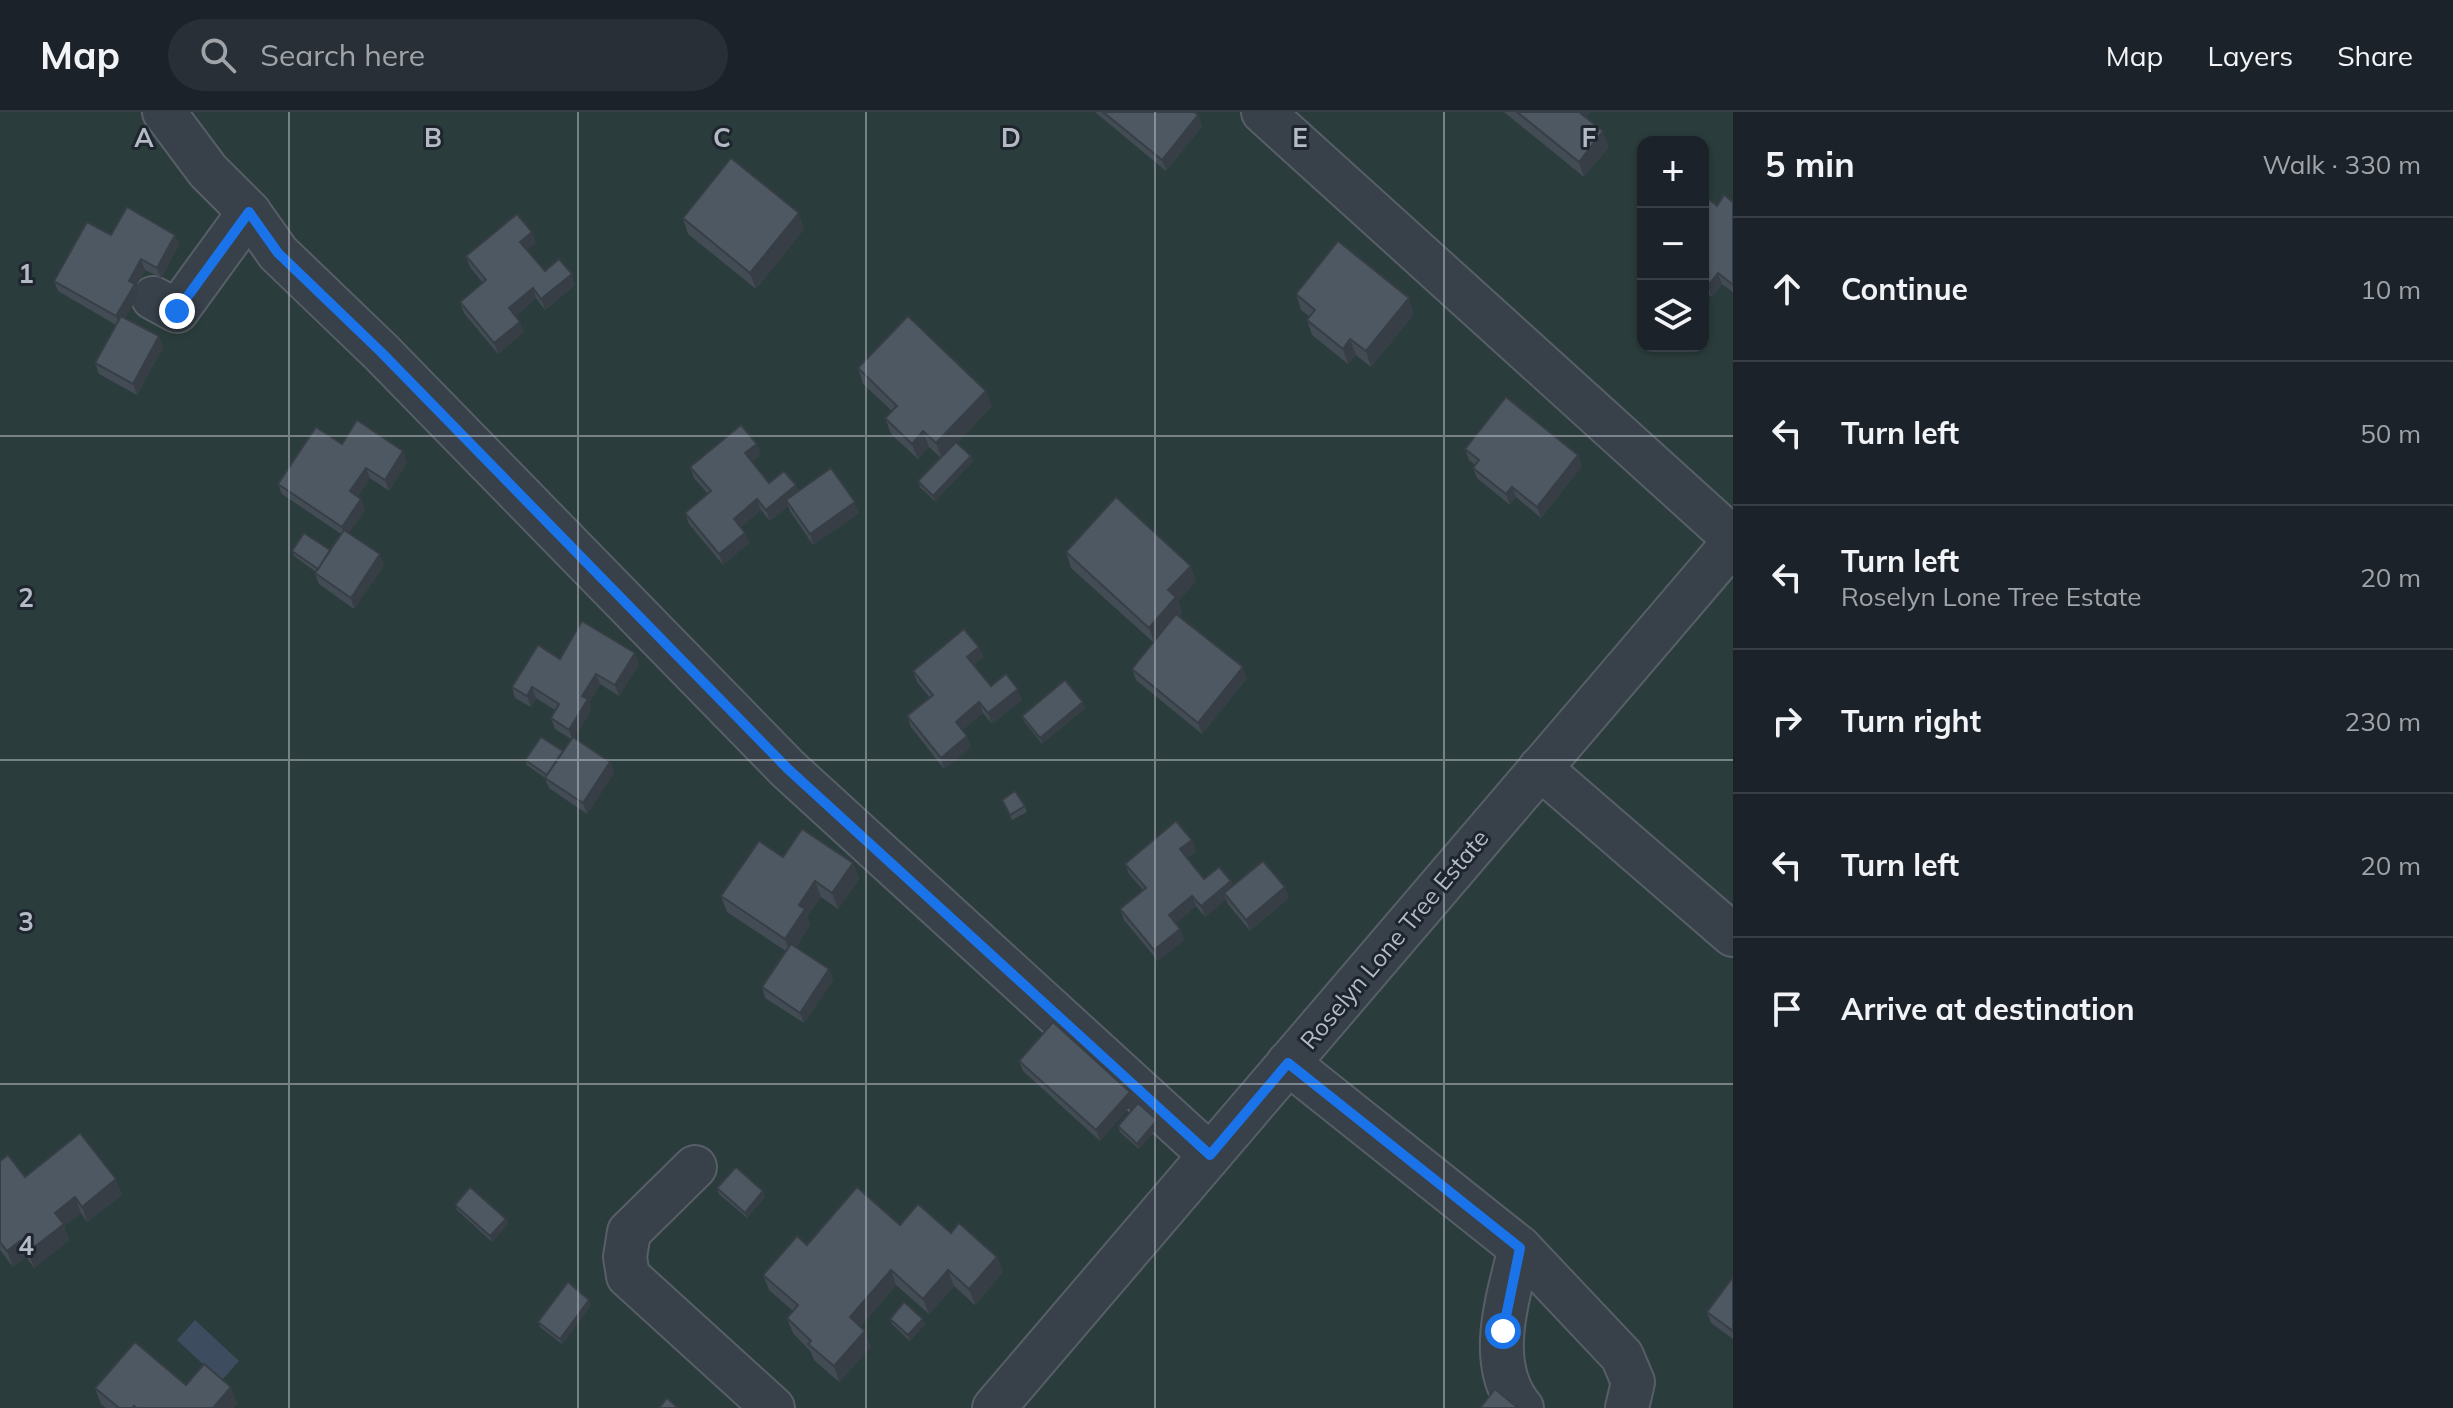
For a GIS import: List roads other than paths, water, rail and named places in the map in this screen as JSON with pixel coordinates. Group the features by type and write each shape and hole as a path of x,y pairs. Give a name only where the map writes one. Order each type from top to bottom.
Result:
{"street":[{"path":"164,112 208,171 249,212 278,253 381,352 788,769 1210,1155"},
{"path":"1263,112 1733,540"},
{"path":"153,298 177,311 249,212"},
{"name":"Roselyn Lone Tree Estate","path":"994,1408 1733,540"},
{"path":"1540,768 1733,935"},
{"path":"1288,1063 1520,1248 1622,1356 1633,1382 1627,1408"},
{"path":"695,1167 629,1232 625,1257 628,1276 773,1408"},
{"path":"1520,1248 1503,1331 1503,1371 1522,1408"}],"water":[{"path":"195,1320 239,1361 221,1381 177,1340"}]}
